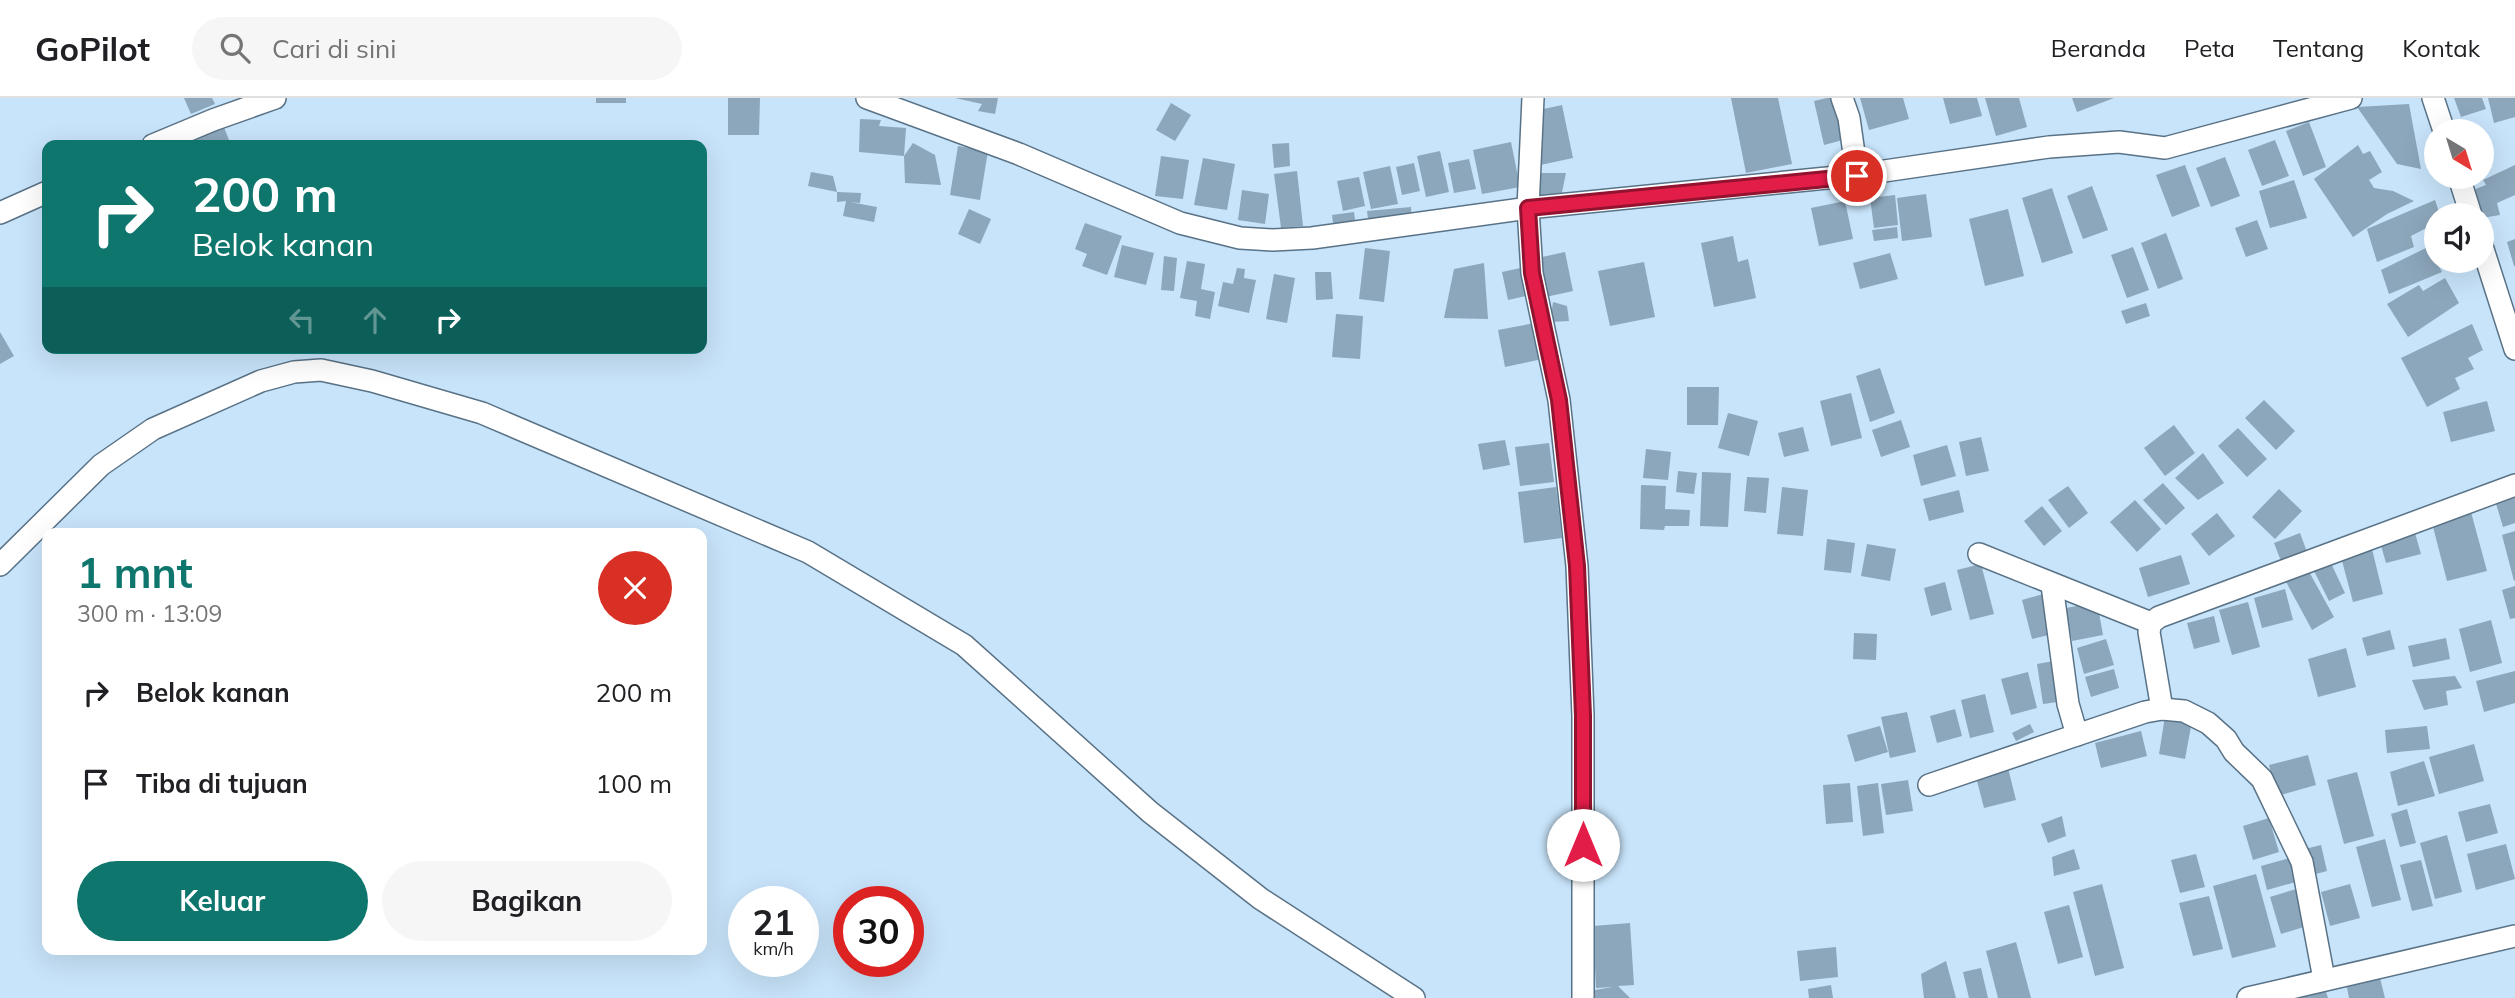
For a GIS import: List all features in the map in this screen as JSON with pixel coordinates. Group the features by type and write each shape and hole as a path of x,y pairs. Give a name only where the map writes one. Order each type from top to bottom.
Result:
{"street":[{"path":"165,140 275,98"},
{"path":"867,98 1019,154 1180,223 1240,238 1273,240 1312,238 1528,208 1857,176 2049,147 2119,142 2165,148 2350,98"},
{"path":"1533,98 1528,208 1532,273 1559,400 1577,566 1583,716 1583,998"},
{"path":"1842,98 1849,118 1857,176"},
{"path":"2433,98 2440,119"},
{"path":"0,213 42,194"},
{"path":"2491,273 2515,349"},
{"path":"0,565 101,465 153,429 261,381 294,372 321,370 373,380 482,413 808,552 964,645 1150,813 1261,899 1414,998"},
{"path":"2162,709 2150,632 2151,623 2159,617 2515,485"},
{"path":"1979,554 2151,623"},
{"path":"2052,585 2068,704 2077,735"},
{"path":"1929,785 2145,712 2162,709 2184,712 2208,723 2262,779 2302,862 2324,979"},
{"path":"2262,997 2324,979 2515,936"}],"building":[{"path":"184,98 212,98 215,104 191,114"},
{"path":"596,98 626,98 626,103 596,103"},
{"path":"728,98 760,98 759,135 728,135"},
{"path":"955,98 998,98 995,114 978,111 982,104"},
{"path":"1731,98 1778,98 1792,164 1746,173"},
{"path":"1854,98 1862,135 1824,145 1814,101"},
{"path":"1860,98 1903,98 1909,119 1869,130"},
{"path":"1943,98 1977,98 1982,116 1950,124"},
{"path":"1985,98 2019,98 2027,127 1996,136"},
{"path":"2072,98 2114,98 2077,112"},
{"path":"2454,98 2482,98 2486,109 2461,117"},
{"path":"2488,98 2515,98 2515,117 2494,123"},
{"path":"1171,103 1191,115 1175,141 1156,130"},
{"path":"2409,104 2421,169 2397,164 2357,107"},
{"path":"1562,105 1573,158 1531,167 1521,114"},
{"path":"860,119 881,120 879,126 906,128 904,156 859,152"},
{"path":"2309,122 2326,167 2303,176 2286,131"},
{"path":"223,125 229,140 190,140"},
{"path":"2275,140 2289,176 2262,186 2248,150"},
{"path":"1511,142 1520,187 1482,194 1473,150"},
{"path":"913,143 935,155 941,185 905,183 904,156"},
{"path":"1289,143 1290,166 1274,168 1272,144"},
{"path":"2358,145 2363,154 2370,151 2382,172 2369,180 2374,188 2393,191 2414,201 2387,214 2353,237 2314,179"},
{"path":"958,146 988,151 980,200 950,195"},
{"path":"1440,151 1449,192 1426,197 1417,156"},
{"path":"1161,156 1189,160 1183,199 1155,196"},
{"path":"2225,157 2240,196 2211,207 2196,168"},
{"path":"1203,158 1235,164 1227,210 1194,205"},
{"path":"1469,159 1476,189 1454,193 1448,163"},
{"path":"1414,163 1420,191 1402,195 1396,167"},
{"path":"2185,165 2200,206 2172,217 2156,175"},
{"path":"2515,165 2515,195 2497,203 2500,215 2494,216 2494,203 2474,203 2470,191 2494,189 2494,175"},
{"path":"1390,166 1398,204 1371,209 1363,172"},
{"path":"1297,171 1303,226 1281,228 1274,174"},
{"path":"811,172 833,176 837,192 808,186"},
{"path":"1531,173 1566,173 1561,197 1536,198"},
{"path":"1359,177 1365,206 1343,211 1337,181"},
{"path":"2294,180 2307,218 2270,228 2259,191"},
{"path":"2092,186 2108,230 2083,239 2067,196"},
{"path":"2052,188 2073,253 2042,263 2022,198"},
{"path":"1242,190 1269,194 1265,224 1238,220"},
{"path":"837,192 861,193 860,203 850,202 877,207 874,222 843,216 846,201 837,202"},
{"path":"1926,194 1932,237 1902,241 1897,198"},
{"path":"1895,195 1898,225 1874,228 1870,198"},
{"path":"1845,201 1853,239 1819,246 1811,208"},
{"path":"2424,205 2424,229 2411,236 2414,247 2377,262 2367,229"},
{"path":"1411,207 1412,222 1369,227 1367,211"},
{"path":"969,209 991,219 980,244 958,234"},
{"path":"2008,209 2024,276 1985,286 1969,219"},
{"path":"1354,212 1356,228 1334,231 1332,215"},
{"path":"2257,220 2268,249 2246,257 2235,228"},
{"path":"1085,223 1122,236 1107,275 1082,266 1087,254 1075,249"},
{"path":"1897,227 1898,238 1874,241 1872,230"},
{"path":"2166,233 2183,279 2158,289 2141,243"},
{"path":"1733,236 1738,262 1748,259 1756,298 1714,307 1701,243"},
{"path":"2515,239 2515,266 2514,266 2507,242"},
{"path":"1122,245 1154,253 1146,285 1114,277"},
{"path":"2133,247 2149,290 2127,298 2111,255"},
{"path":"1365,248 1390,251 1384,302 1359,299"},
{"path":"2424,249 2424,273 2440,273 2389,294 2381,270"},
{"path":"1565,252 1573,291 1541,298 1533,259"},
{"path":"1890,253 1898,279 1860,289 1853,263"},
{"path":"1164,256 1177,258 1174,291 1161,290"},
{"path":"1187,261 1205,264 1201,289 1215,292 1210,319 1195,316 1197,301 1180,298"},
{"path":"1644,262 1655,317 1610,326 1598,271"},
{"path":"1484,263 1488,319 1444,318 1454,269"},
{"path":"1525,267 1530,295 1508,300 1502,272"},
{"path":"1237,268 1245,269 1244,278 1256,280 1249,313 1218,306 1223,282 1233,284"},
{"path":"1315,272 1331,272 1333,299 1316,300"},
{"path":"1274,274 1295,278 1287,323 1266,319"},
{"path":"2445,278 2459,303 2408,337 2387,304 2419,285 2423,291"},
{"path":"1553,302 1567,306 1569,321 1550,322"},
{"path":"2146,303 2150,316 2126,324 2121,311"},
{"path":"1336,314 1363,316 1360,359 1332,357"},
{"path":"1535,323 1542,359 1505,367 1498,330"},
{"path":"2472,324 2483,350 2468,358 2474,369 2455,378 2460,389 2427,407 2401,358"},
{"path":"0,332 14,356 0,364"},
{"path":"1880,368 1895,413 1870,422 1856,376"},
{"path":"1687,387 1719,387 1718,425 1687,425"},
{"path":"1851,393 1862,438 1831,446 1820,401"},
{"path":"2264,400 2295,431 2276,450 2245,418"},
{"path":"2487,401 2495,431 2451,442 2443,412"},
{"path":"1728,413 1758,421 1749,456 1718,448"},
{"path":"1901,420 1910,447 1881,457 1872,430"},
{"path":"2174,425 2195,453 2165,476 2144,448"},
{"path":"1803,427 1809,451 1784,457 1778,433"},
{"path":"2238,428 2267,459 2247,477 2218,446"},
{"path":"1981,437 1989,471 1966,476 1959,442"},
{"path":"1505,440 1510,465 1483,470 1478,444"},
{"path":"1549,443 1554,482 1520,486 1515,447"},
{"path":"1947,445 1956,476 1921,486 1913,455"},
{"path":"1646,449 1671,452 1668,480 1643,478"},
{"path":"2203,453 2224,483 2198,500 2175,478"},
{"path":"1678,471 1697,473 1694,494 1676,492"},
{"path":"1702,472 1731,473 1728,527 1700,526"},
{"path":"1747,477 1769,478 1766,513 1744,511"},
{"path":"2163,483 2185,508 2166,525 2143,500"},
{"path":"1641,485 1666,486 1665,509 1690,510 1689,526 1665,526 1664,530 1640,529"},
{"path":"2068,486 2088,513 2069,528 2048,500"},
{"path":"1556,487 1562,538 1524,543 1518,492"},
{"path":"1782,487 1808,490 1803,536 1777,534"},
{"path":"2279,489 2302,511 2275,539 2252,517"},
{"path":"1959,490 1964,512 1929,521 1923,499"},
{"path":"2515,491 2515,523 2503,527 2494,497"},
{"path":"2135,500 2161,529 2137,552 2110,522"},
{"path":"2042,506 2062,531 2044,546 2024,521"},
{"path":"2471,512 2487,571 2447,581 2432,523"},
{"path":"2217,513 2235,536 2209,556 2191,534"},
{"path":"2515,531 2515,580 2514,581 2502,535"},
{"path":"2300,533 2307,552 2281,561 2274,543"},
{"path":"2415,533 2421,554 2386,563 2380,542"},
{"path":"1827,539 1855,543 1851,573 1824,570"},
{"path":"1867,544 1896,549 1890,581 1861,576"},
{"path":"2372,549 2383,594 2353,602 2341,557"},
{"path":"2181,555 2190,584 2148,597 2139,568"},
{"path":"2329,559 2345,593 2329,601 2312,567"},
{"path":"1981,564 1994,614 1970,620 1957,570"},
{"path":"2307,568 2334,617 2312,630 2285,580"},
{"path":"1945,582 1952,610 1931,616 1924,588"},
{"path":"2515,586 2515,618 2510,619 2502,590"},
{"path":"2285,589 2293,620 2262,628 2254,598"},
{"path":"2043,594 2053,634 2032,639 2022,600"},
{"path":"2097,602 2103,635 2072,641 2066,608"},
{"path":"2248,602 2260,647 2232,655 2219,610"},
{"path":"2214,616 2220,642 2194,649 2187,623"},
{"path":"2491,620 2502,663 2470,672 2459,629"},
{"path":"2390,630 2395,649 2367,656 2362,638"},
{"path":"1854,633 1877,634 1876,660 1853,659"},
{"path":"2446,638 2450,659 2413,667 2408,646"},
{"path":"2106,639 2114,665 2084,674 2077,648"},
{"path":"2346,648 2356,687 2318,697 2308,659"},
{"path":"2059,660 2065,701 2043,704 2037,664"},
{"path":"2114,669 2119,688 2091,697 2085,677"},
{"path":"2515,671 2515,703 2484,712 2476,681"},
{"path":"2028,672 2037,708 2011,715 2001,679"},
{"path":"2455,676 2462,688 2446,691 2448,705 2424,710 2412,680"},
{"path":"1985,694 1994,732 1970,738 1961,700"},
{"path":"1955,709 1962,736 1937,743 1930,716"},
{"path":"1907,712 1916,752 1890,758 1881,717"},
{"path":"2165,716 2192,721 2185,759 2159,754"},
{"path":"2030,724 2034,732 2016,741 2012,733"},
{"path":"1880,726 1888,752 1855,762 1847,735"},
{"path":"2427,726 2430,749 2387,753 2385,730"},
{"path":"2141,731 2147,756 2101,768 2095,743"},
{"path":"2474,744 2484,781 2439,794 2429,757"},
{"path":"2308,755 2316,785 2277,796 2269,765"},
{"path":"2424,761 2435,796 2398,806 2390,772"},
{"path":"2008,768 2016,800 1984,808 1976,777"},
{"path":"2357,772 2374,836 2344,844 2327,780"},
{"path":"1908,780 1913,811 1886,815 1881,784"},
{"path":"1850,783 1853,822 1826,824 1823,785"},
{"path":"1878,783 1884,833 1863,836 1857,786"},
{"path":"2490,804 2498,833 2466,842 2458,812"},
{"path":"2407,809 2416,843 2400,847 2391,814"},
{"path":"2062,816 2066,836 2048,843 2041,824"},
{"path":"2269,818 2279,852 2253,860 2243,826"},
{"path":"2447,835 2462,892 2435,899 2420,843"},
{"path":"2385,839 2401,900 2372,907 2356,847"},
{"path":"2506,844 2515,879 2476,890 2467,854"},
{"path":"2321,845 2327,871 2312,875 2305,849"},
{"path":"2074,849 2080,869 2054,876 2052,857"},
{"path":"2196,854 2205,887 2180,893 2171,860"},
{"path":"2293,857 2299,881 2267,890 2261,866"},
{"path":"2421,860 2433,906 2412,911 2400,865"},
{"path":"2256,874 2276,947 2232,958 2213,886"},
{"path":"2102,884 2124,968 2095,976 2073,892"},
{"path":"2350,884 2360,918 2330,926 2321,892"},
{"path":"2296,889 2307,926 2281,934 2270,897"},
{"path":"2209,896 2223,949 2193,956 2179,903"},
{"path":"2069,905 2083,957 2058,964 2044,912"},
{"path":"1630,923 1634,985 1618,986 1630,998 1590,998 1589,991 1613,987 1596,988 1593,926"},
{"path":"2016,942 2031,998 1998,998 1986,951"},
{"path":"1836,947 1838,977 1800,981 1797,951"},
{"path":"1946,961 1956,998 1924,998 1921,974"},
{"path":"1981,968 1988,998 1969,998 1963,972"},
{"path":"2379,974 2385,998 2349,998 2346,982"},
{"path":"1831,985 1833,998 1809,998 1808,989"},
{"path":"2324,985 2328,998 2284,998"}],"route":[{"path":"1583,845 1583,716 1577,566 1559,400 1532,273 1528,208 1857,176"}]}
